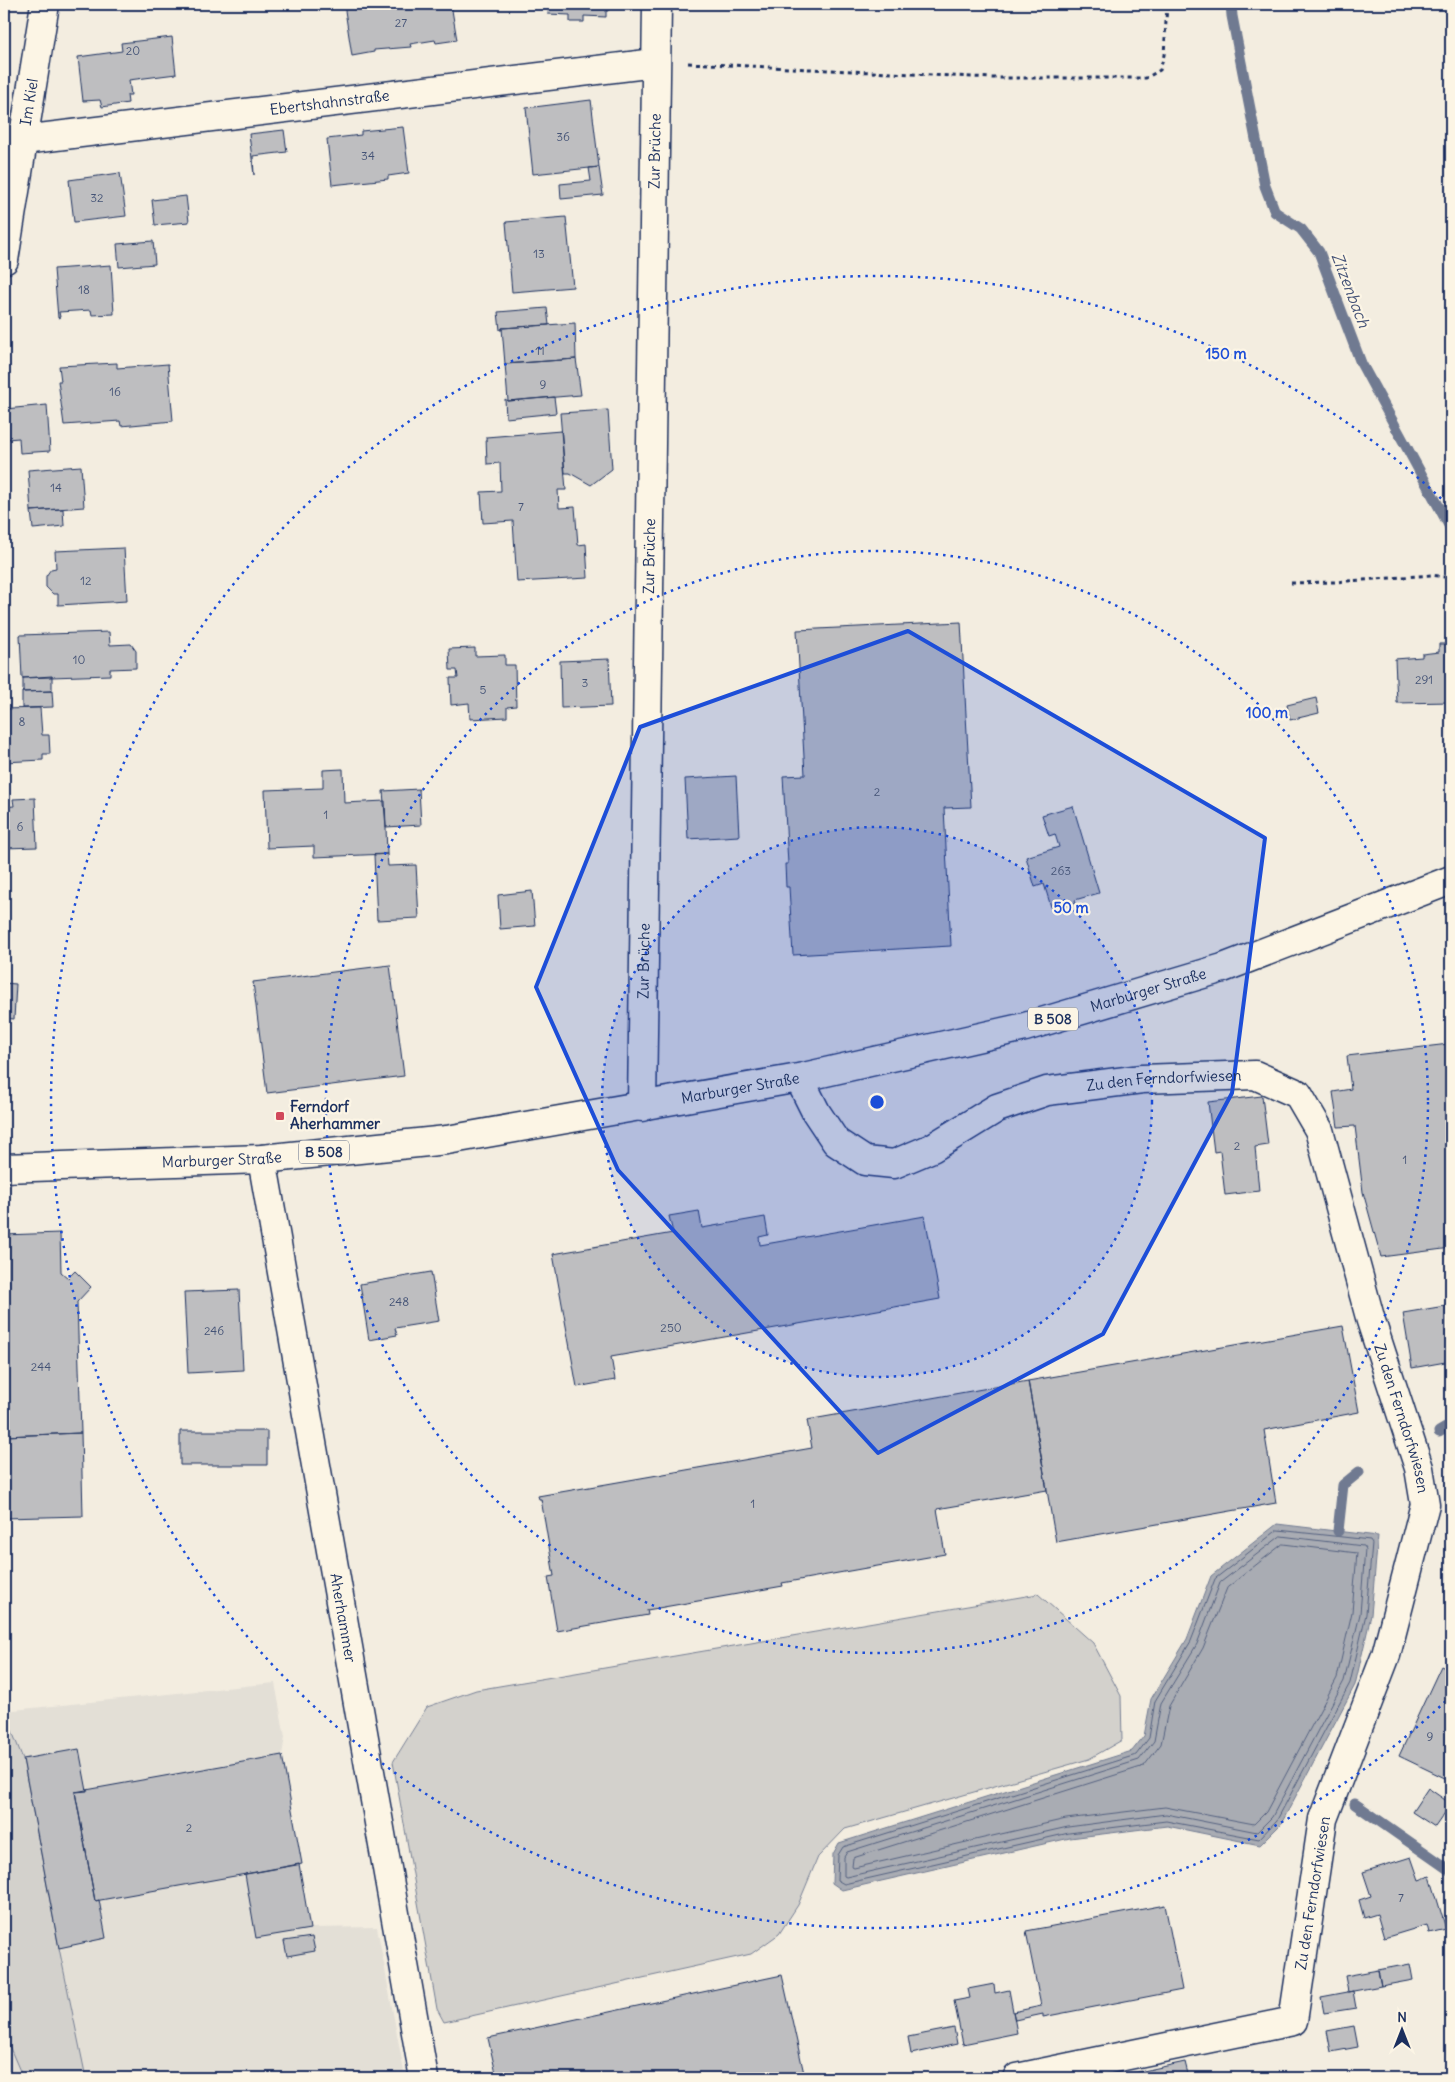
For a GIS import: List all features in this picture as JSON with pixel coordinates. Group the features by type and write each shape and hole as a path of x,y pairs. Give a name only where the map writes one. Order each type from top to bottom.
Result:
{"street":[{"name":"Im Kiel","path":"4,260 13,139 45,4"},
{"name":"Zur Brüche","path":"642,1107 657,4"},
{"name":"Ebertshahnstraße","path":"13,139 655,63"},
{"name":"Marburger Straße","path":"4,1168 262,1159 447,1140 799,1078 1025,1027 1223,968 1451,880"},
{"name":"Zu den Ferndorfwiesen","path":"799,1078 816,1112 836,1142 865,1160 894,1164 932,1148 997,1108 1046,1091 1142,1079 1255,1075 1298,1094 1319,1130 1371,1320 1419,1468 1425,1504 1386,1655 1322,1819 1293,2021 1017,2078"},
{"name":"Aherhammer","path":"262,1159 424,2078"}],"path":[{"path":"655,63 716,64 993,78 1146,78 1160,70 1164,56 1167,4"},
{"path":"1291,583 1432,575 1451,578"}],"highlighted area":[{"path":"908,631 1265,838 1232,1093 1103,1334 878,1453 618,1170 536,987 640,727"}],"shaded area":[{"path":"1038,1594 1093,1643 1121,1696 1122,1740 1089,1759 845,1829 818,1857 798,1905 779,1934 751,1954 444,2022 437,2009 393,1762 427,1707 476,1690"},
{"path":"275,1683 285,1737 282,1755 310,1928 377,1927 404,2072 368,2078 4,2078 4,1711"},
{"path":"4,1711 23,1759 86,2078 23,2078 4,2034"}],"water":[{"path":"1277,1524 1378,1536 1371,1615 1355,1685 1281,1824 1260,1845 1167,1826 1070,1838 842,1890 832,1883 833,1854 839,1843 1132,1751 1144,1736 1151,1699 1187,1639 1211,1576"}],"building":[{"path":"344,4 451,4 457,40 436,43 435,40 410,44 411,47 374,50 374,52 352,56"},
{"path":"549,4 609,4 606,17 584,16 584,22 570,22 570,15 548,14"},
{"path":"172,37 176,74 129,80 131,95 127,95 128,103 102,107 100,100 83,101 78,57 122,51 121,43"},
{"path":"591,100 599,167 533,174 526,108"},
{"path":"403,127 409,173 388,176 388,179 332,185 327,139 361,135 361,131"},
{"path":"284,130 287,152 253,156 254,175 249,134"},
{"path":"599,167 603,195 561,199 560,184 591,181 589,168"},
{"path":"120,173 126,216 74,222 69,180"},
{"path":"186,196 189,222 155,225 152,200"},
{"path":"566,217 573,287 512,292 506,222"},
{"path":"153,241 155,264 119,267 117,244"},
{"path":"111,265 114,314 92,315 91,310 59,312 60,317 58,318 54,269"},
{"path":"547,308 549,325 502,328 500,330 498,312"},
{"path":"575,323 576,359 505,364 502,328"},
{"path":"576,359 581,395 508,401 505,364"},
{"path":"117,363 117,368 168,364 173,421 121,426 120,421 64,425 58,381 61,381 59,366"},
{"path":"554,397 556,413 506,418 505,399 508,401"},
{"path":"47,405 50,451 20,453 19,438 7,439 5,409"},
{"path":"608,410 612,469 591,485 570,473 565,473 560,413"},
{"path":"561,431 566,490 558,490 559,508 575,507 578,545 586,544 588,578 517,582 513,521 483,523 481,492 501,491 500,463 487,464 486,437"},
{"path":"81,466 84,507 31,511 28,470"},
{"path":"63,509 64,526 33,529 31,511"},
{"path":"124,548 127,601 58,605 58,594 53,594 46,587 46,576 51,569 56,568 55,551"},
{"path":"961,622 971,807 944,808 951,946 793,955 789,887 786,887 785,864 788,864 783,776 805,775 797,630"},
{"path":"109,632 110,645 131,644 136,651 136,668 110,669 110,675 22,678 20,635"},
{"path":"1439,644 1451,644 1451,702 1397,703 1395,659 1422,657 1422,654 1439,652"},
{"path":"475,648 475,656 505,655 505,665 515,665 516,706 507,707 507,717 470,719 469,703 451,705 450,678 458,678 457,670 450,670 449,649"},
{"path":"609,659 611,706 561,708 560,661"},
{"path":"52,676 52,691 22,692 23,678"},
{"path":"52,691 53,707 22,708 22,692"},
{"path":"1316,698 1319,713 1290,720 1287,705"},
{"path":"40,708 42,735 49,735 50,754 43,754 43,760 4,762 4,709"},
{"path":"343,769 344,803 385,801 387,854 314,857 314,846 267,848 265,790 323,788 323,770"},
{"path":"736,776 739,836 688,839 685,779"},
{"path":"419,789 421,825 386,827 383,791"},
{"path":"35,798 37,847 4,848 4,807 14,806 13,799"},
{"path":"1073,806 1099,893 1075,900 1076,903 1052,910 1044,884 1035,887 1026,857 1059,847 1055,834 1049,836 1042,815"},
{"path":"387,854 388,866 416,865 419,918 377,920 374,855"},
{"path":"532,891 535,926 500,929 498,895"},
{"path":"390,965 404,1076 267,1093 253,982"},
{"path":"4,983 16,984 14,1019 4,1018"},
{"path":"1449,1044 1451,1062 1451,1248 1381,1257 1363,1192 1355,1126 1338,1127 1333,1092 1351,1089 1347,1056"},
{"path":"1262,1096 1268,1145 1255,1147 1259,1191 1225,1195 1220,1151 1214,1152 1208,1102"},
{"path":"699,1211 702,1228 765,1217 768,1235 759,1237 760,1245 925,1216 940,1299 611,1357 615,1380 577,1387 553,1254 673,1233 669,1216"},
{"path":"60,1233 61,1272 68,1278 75,1271 91,1287 77,1302 81,1433 4,1436 4,1235"},
{"path":"431,1272 439,1321 395,1328 397,1335 369,1340 360,1284"},
{"path":"239,1290 243,1370 188,1373 184,1292"},
{"path":"1451,1305 1451,1361 1412,1368 1403,1313"},
{"path":"1343,1326 1359,1412 1264,1430 1276,1503 1056,1542 1028,1381"},
{"path":"1028,1381 1047,1490 937,1509 945,1554 782,1583 783,1586 647,1610 648,1615 557,1631 548,1577 554,1576 541,1499 538,1496 812,1448 807,1420"},
{"path":"180,1431 267,1431 267,1465 180,1465"},
{"path":"81,1433 83,1516 4,1518 4,1436"},
{"path":"1441,1666 1451,1671 1451,1781 1399,1756"},
{"path":"79,1749 87,1791 75,1792 95,1901 99,1900 106,1938 59,1948 23,1759"},
{"path":"282,1755 302,1864 95,1901 75,1792"},
{"path":"1428,1788 1451,1804 1435,1827 1412,1812"},
{"path":"1411,1857 1419,1880 1430,1876 1446,1929 1429,1933 1427,1925 1384,1938 1377,1914 1364,1918 1359,1900 1371,1896 1363,1872"},
{"path":"299,1864 310,1929 256,1938 245,1874"},
{"path":"1165,1905 1182,1990 1043,2017 1043,2014 1015,2020 1013,2012 1041,2006 1026,1931"},
{"path":"312,1937 315,1951 287,1956 284,1941"},
{"path":"1410,1964 1413,1980 1381,1986 1378,1970"},
{"path":"1378,1970 1381,1986 1348,1992 1345,1976"},
{"path":"782,1975 805,2078 497,2078 488,2038"},
{"path":"994,1984 995,1993 1009,1990 1017,2033 963,2044 954,2001 970,1998 968,1989"},
{"path":"1353,1991 1356,2008 1324,2013 1321,1997"},
{"path":"1354,2026 1358,2047 1331,2052 1327,2031"},
{"path":"954,2028 957,2044 911,2054 908,2037"},
{"path":"1185,2062 1189,2078 1111,2078"}],"waterway":[{"name":"Zitzenbach","path":"1231,4 1265,186 1275,212 1301,229 1319,252 1361,363 1451,529"},
{"path":"1439,1432 1451,1425"},
{"path":"1338,1531 1343,1485 1359,1472"},
{"path":"1355,1804 1451,1871"}],"place":[{"name":"Ferndorf Aherhammer","path":"280,1116"}]}
